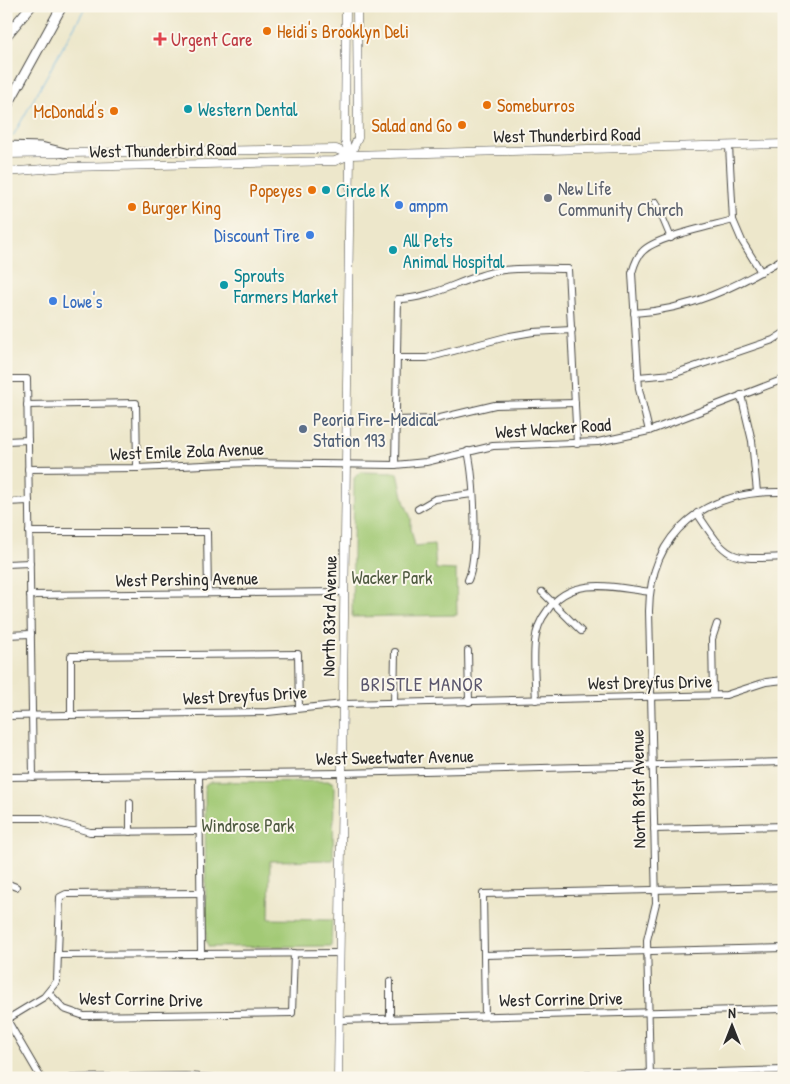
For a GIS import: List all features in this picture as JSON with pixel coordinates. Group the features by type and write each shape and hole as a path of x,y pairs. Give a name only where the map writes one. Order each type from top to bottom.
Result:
{"highway":[{"path":"6,36 31,6"},
{"path":"6,108 62,6"},
{"path":"6,146 41,147 65,153"}],"main road":[{"name":"North 83rd Avenue","path":"338,1078 350,155 345,141 346,6"},
{"name":"North 83rd Avenue","path":"350,155 358,138 357,6"},
{"name":"West Thunderbird Road","path":"6,172 69,167 335,161 350,155 784,144"},
{"name":"West Thunderbird Road","path":"6,154 336,149 350,155"}],"street":[{"path":"729,146 733,220 742,241 761,272"},
{"path":"656,202 671,238"},
{"path":"649,432 638,377 632,273 642,251 654,243 733,220"},
{"path":"634,314 681,308 745,282 784,258"},
{"path":"395,465 398,299 415,299 499,271 568,268 577,444"},
{"path":"397,358 428,358 510,336 533,332 572,330"},
{"path":"638,377 673,374 764,343 784,334"},
{"path":"6,379 27,379 33,777"},
{"name":"West Wacker Road","path":"346,465 395,465 426,462 468,451 502,446 577,444 619,439 649,432 784,379"},
{"path":"741,395 750,428 756,492"},
{"path":"396,420 436,419 495,405 575,402"},
{"path":"27,405 136,403 137,468"},
{"path":"6,441 28,440"},
{"path":"468,451 472,494 474,560 468,580"},
{"name":"West Emile Zola Avenue","path":"28,469 137,468 248,463 346,465"},
{"name":"North 81st Avenue","path":"650,1076 647,940 655,913 656,890 650,592 657,564 667,545 680,528 697,513 724,499 756,492 784,492"},
{"path":"418,509 435,498 472,494"},
{"path":"6,502 29,501"},
{"path":"697,513 715,541 736,558 784,556"},
{"path":"29,532 207,532 208,593"},
{"path":"6,564 30,563"},
{"path":"536,700 536,633 543,617 553,603 575,589 592,586 650,592"},
{"name":"West Pershing Avenue","path":"30,596 344,592"},
{"path":"542,592 581,631"},
{"path":"713,695 712,639 717,624"},
{"path":"6,635 31,634"},
{"path":"468,651 469,702"},
{"path":"394,704 395,652"},
{"path":"70,715 71,656 298,654 299,708"},
{"name":"West Dreyfus Drive","path":"6,716 268,712 342,704 713,695 736,693 766,682 784,680"},
{"name":"West Sweetwater Avenue","path":"6,777 342,773 784,762"},
{"path":"199,775 201,954"},
{"path":"130,803 130,832"},
{"path":"6,818 42,818 90,832 200,831"},
{"path":"654,829 784,826"},
{"path":"6,883 16,886"},
{"path":"485,1016 483,894 784,887"},
{"path":"41,1078 7,1019 49,993 57,981 60,897 66,894 201,893"},
{"path":"484,955 784,948"},
{"name":"West Corrine Drive","path":"49,993 64,1009 84,1016 292,1013 294,953"},
{"path":"59,955 340,953"},
{"path":"390,981 390,1018"},
{"name":"West Corrine Drive","path":"339,1020 784,1008"},
{"path":"495,1078 650,1076 784,1070"},
{"path":"72,1078 185,1076 214,1078"}],"green space":[{"name":"Wacker Park","path":"360,472 398,473 404,501 411,518 411,529 415,546 434,544 436,569 456,570 457,615 352,617 354,478"},
{"name":"Windrose Park","path":"209,782 332,782 334,786 333,860 270,861 269,919 332,920 331,946 209,947 206,942 205,785"}],"waterway":[{"path":"13,136 86,6"}],"place":[{"name":"Heidi's Brooklyn Deli","path":"267,31"},
{"name":"Urgent Care","path":"160,39"},
{"name":"Someburros","path":"487,105"},
{"name":"Western Dental","path":"188,109"},
{"name":"McDonald's","path":"114,111"},
{"name":"Salad and Go","path":"462,125"},
{"name":"Popeyes","path":"312,190"},
{"name":"Circle K","path":"326,190"},
{"name":"New Life Community Church","path":"548,198"},
{"name":"ampm","path":"399,205"},
{"name":"Burger King","path":"132,207"},
{"name":"Discount Tire","path":"310,235"},
{"name":"All Pets Animal Hospital","path":"393,250"},
{"name":"Sprouts Farmers Market","path":"224,285"},
{"name":"Lowe's","path":"53,301"},
{"name":"Peoria Fire-Medical Station 193","path":"303,429"}],"district":[{"name":"BRISTLE MANOR","path":"422,684"}]}
